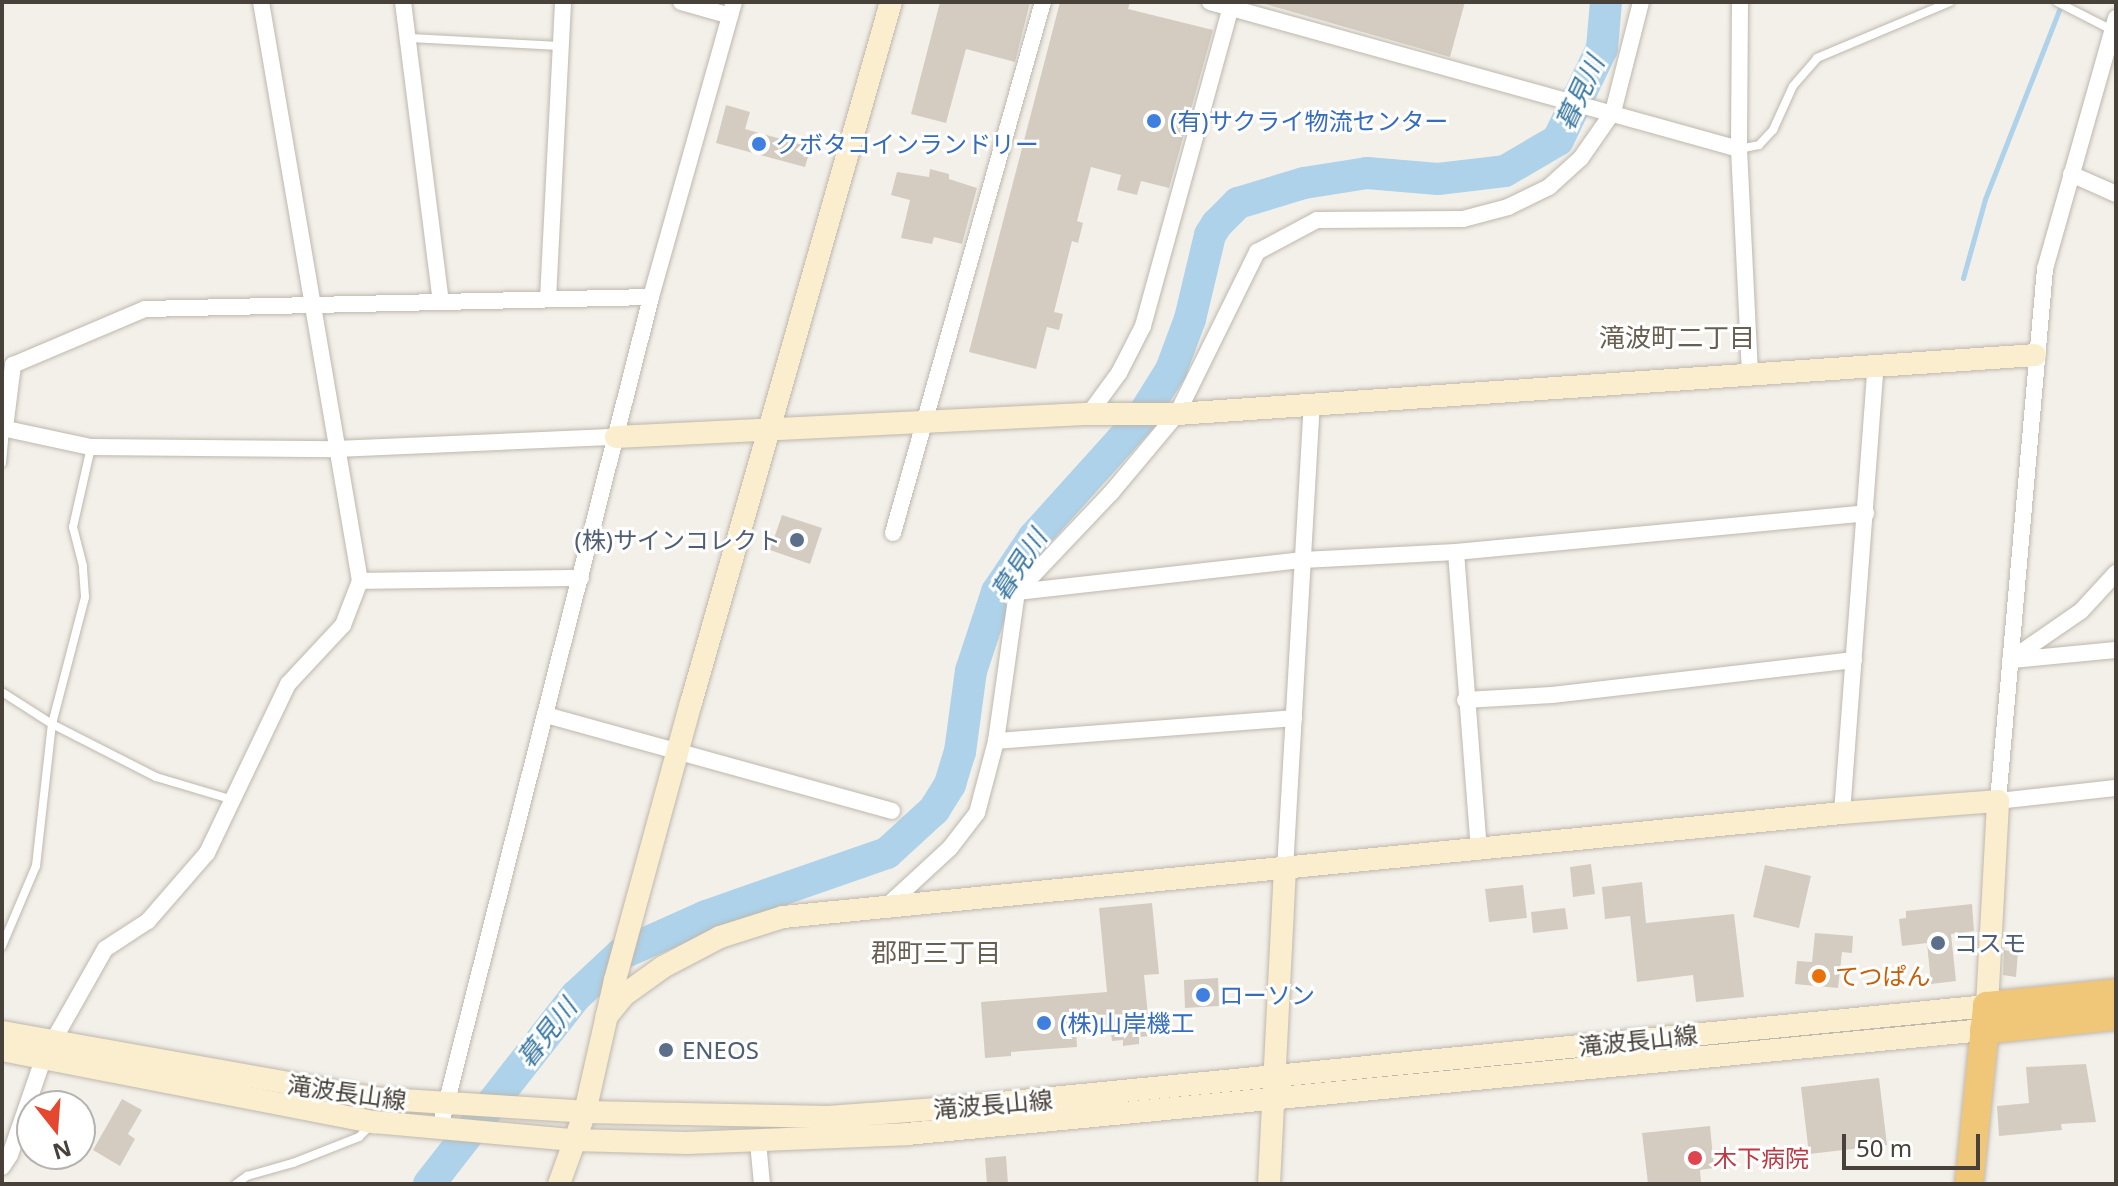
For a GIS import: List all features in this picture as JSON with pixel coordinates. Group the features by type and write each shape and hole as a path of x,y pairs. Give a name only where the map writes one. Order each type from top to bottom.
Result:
{"highway":[{"path":"1986,1018 2116,993"},
{"path":"1986,1018 2116,1016"},
{"path":"1969,1184 1986,1018"}],"street":[{"path":"2,1167 10,1155 49,1050 105,949 148,921 207,853 230,799 288,684 343,625 360,581 261,2"},
{"path":"403,2 410,38 441,301"},
{"path":"548,299 563,2"},
{"path":"440,1128 651,297 732,9 681,2"},
{"path":"559,1184 585,1112 615,980 891,2"},
{"path":"893,533 1043,2"},
{"path":"1210,2 1231,5 1739,149"},
{"path":"886,907 950,848 977,813 996,741 1017,592 1111,493 1177,414 1257,252 1317,220 1463,219 1508,207 1549,187 1581,158 1613,112 1641,2"},
{"path":"1740,2 1739,149 1750,375"},
{"path":"1094,414 1143,326 1231,5"},
{"path":"1986,1018 1998,801 2045,269 2115,27"},
{"path":"2071,174 2116,194"},
{"path":"651,297 145,309 13,365 4,428 91,447 336,449 1094,414 1177,414 2035,355"},
{"path":"1842,813 1876,366"},
{"path":"1269,1184 1312,405"},
{"path":"1017,592 1303,560 1456,552 1866,513"},
{"path":"1456,552 1465,700 1479,848"},
{"path":"2010,660 2081,611 2116,573"},
{"path":"360,581 581,578"},
{"path":"2010,660 2116,650"},
{"path":"1465,700 1552,695 1854,660"},
{"path":"546,715 892,811"},
{"path":"996,741 1294,718"},
{"path":"606,1017 624,995 663,967 720,937 783,917 2116,788"},
{"name":"滝波長山線","path":"2,1032 49,1050 374,1122 573,1140 758,1142 907,1134 1274,1099 1986,1018"},
{"name":"滝波長山線","path":"2,1050 49,1050 356,1096 447,1106 828,1117 1275,1076 1986,1018"},
{"path":"758,1142 762,1184"}],"lane":[{"path":"1739,149 1759,145 1773,130 1793,86 1817,58 1950,2"},
{"path":"2057,2 2115,27"},
{"path":"410,38 561,46"},
{"path":"2,463 4,428"},
{"path":"2,946 36,866 52,724 85,597 83,566 73,527 91,447"},
{"path":"2,692 52,724 156,777 230,799"},
{"path":"236,1184 247,1176 293,1163 359,1137 374,1122"}],"building":[{"path":"940,2 1030,2 1015,62 966,49 946,123 911,114"},
{"path":"1060,2 1130,2 1128,9 1213,30 1169,188 1141,181 1137,195 1117,190 1121,175 1091,167 1077,221 1083,223 1078,243 1072,241 1054,312 1063,314 1059,330 1047,327 1036,369 969,352"},
{"path":"1258,2 1465,2 1450,57"},
{"path":"726,105 750,112 745,129 811,147 805,167 716,143"},
{"path":"930,169 949,174 949,179 977,188 962,244 934,237 932,244 901,238 910,200 891,195 897,172 929,177"},
{"path":"782,515 822,528 810,564 770,550"},
{"path":"1591,864 1595,894 1573,897 1570,867"},
{"path":"1765,865 1811,876 1799,928 1753,917"},
{"path":"1642,882 1646,923 1734,914 1744,997 1696,1002 1693,975 1637,982 1630,916 1605,919 1602,887"},
{"path":"1523,885 1527,918 1489,922 1485,889"},
{"path":"1152,903 1159,974 1144,975 1150,1036 1139,1037 1139,1044 1123,1046 1123,1040 1112,1041 1110,1026 1076,1029 1077,1047 1011,1052 1011,1056 985,1058 981,1002 1107,992 1099,908"},
{"path":"1972,904 1974,931 1951,934 1956,981 1931,984 1927,943 1902,946 1899,919 1906,918 1906,911"},
{"path":"1565,908 1568,929 1533,933 1531,912"},
{"path":"1815,933 1853,936 1852,953 1842,952 1838,988 1795,984 1797,961 1812,962"},
{"path":"2004,950 2018,952 2016,977 2003,975"},
{"path":"1218,978 1219,1006 1185,1008 1184,980"},
{"path":"2086,1064 2096,1122 2061,1124 2062,1130 1999,1136 1997,1106 2029,1103 2026,1067"},
{"path":"1879,1078 1887,1145 1809,1154 1801,1087"},
{"path":"122,1099 142,1110 128,1134 135,1139 120,1166 96,1152 96,1145"},
{"path":"1710,1126 1714,1168 1700,1170 1701,1182 1648,1184 1642,1133"},
{"path":"1006,1156 1008,1184 987,1184 985,1158"}],"waterway":[{"name":"暮見川","path":"429,1184 576,996 621,954 706,916 887,853 934,810 950,784 960,752 971,671 997,592 1034,537 1141,418 1171,370 1190,319 1210,235 1217,224 1238,203 1304,183 1367,173 1438,179 1505,171 1558,140 1602,48 1606,2"},
{"path":"1963,278 1985,199 2061,5"}],"place":[{"name":"(有)サクライ物流センター","path":"1154,121"},
{"name":"クボタコインランドリー","path":"759,144"},
{"name":"(株)サインコレクト","path":"797,540"},
{"name":"コスモ","path":"1938,943"},
{"name":"てつぱん","path":"1819,976"},
{"name":"ローソン","path":"1203,995"},
{"name":"(株)山岸機工","path":"1044,1023"},
{"name":"ENEOS","path":"666,1050"},
{"name":"木下病院","path":"1695,1158"}],"district":[{"name":"滝波町二丁目","path":"1677,338"},
{"name":"郡町三丁目","path":"936,953"}]}
